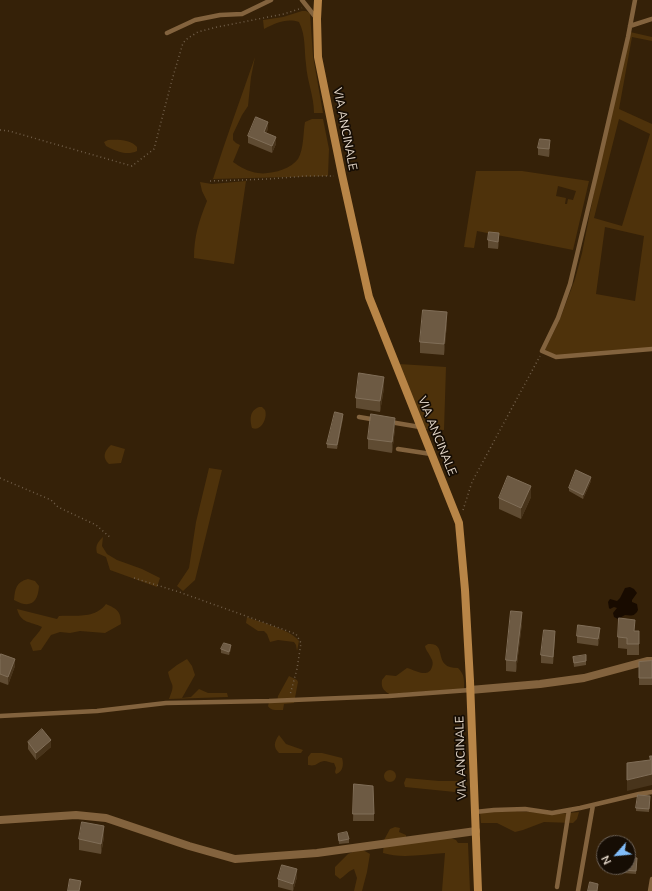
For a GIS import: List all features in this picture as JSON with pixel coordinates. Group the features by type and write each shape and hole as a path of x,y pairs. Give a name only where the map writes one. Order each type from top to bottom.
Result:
{"main road":[{"name":"VIA ANCINALE","path":"318,0 318,57 369,297 459,523 465,590 478,891"}],"street":[{"path":"470,690 540,684 584,678 647,661 652,661"},
{"path":"0,820 76,815 106,818 189,846 235,859 316,853 476,831"}],"lane":[{"path":"167,33 195,20 220,15 242,14 271,0"},
{"path":"302,0 317,19"},
{"path":"635,0 570,284 558,318 542,351 556,357 652,349"},
{"path":"630,26 652,19"},
{"path":"359,417 420,426"},
{"path":"398,449 431,454"},
{"path":"0,716 97,711 166,703 389,696 470,690"},
{"path":"475,812 525,809 552,813 652,792"},
{"path":"578,891 594,805"},
{"path":"557,887 569,810"},
{"path":"650,891 652,879"}],"path":[{"path":"0,130 9,131 132,166 154,149 183,43 188,38 198,32 216,27 284,14 307,6"},
{"path":"210,181 342,175"},
{"path":"459,523 472,482 531,375 542,351"},
{"path":"0,478 51,500 58,506 96,525 111,538"},
{"path":"134,578 179,592 296,634 302,643 298,669 288,700"}],"shaded area":[{"path":"302,11 310,13 313,56 323,113 314,113 307,70 304,37 299,22 285,21 264,29 263,20 283,17"},
{"path":"630,32 652,37 652,41 632,37 619,109 652,124 652,350 556,356 544,352 560,319 575,279 582,253 599,167","holes":["619,119 650,134 622,226 594,218","605,227 644,236 635,301 596,294"]},
{"path":"255,57 248,106 233,134 233,140 240,145 233,162 251,172 258,173 268,173 290,166 295,163 300,155 305,122 312,119 323,119 329,149 328,176 213,179"},
{"path":"108,140 128,141 137,147 137,151 125,153 117,151 106,146 104,142"},
{"path":"476,171 522,171 589,181 573,250 477,231 474,248 464,247","holes":["558,186 576,191 573,200 568,199 567,204 565,204 566,198 556,196"]},
{"path":"246,181 234,264 194,258 198,229 207,201 202,191 200,182 212,184"},
{"path":"399,364 446,367 444,430 425,429"},
{"path":"259,407 262,407 265,410 266,417 263,424 255,429 252,428 252,413"},
{"path":"111,445 125,449 121,463 109,464 105,459 105,452"},
{"path":"209,468 222,470 195,580 183,591 177,586 189,568 196,522"},
{"path":"103,537 102,546 107,554 117,560 142,569 160,578 157,587 110,570 106,557 97,553 97,544"},
{"path":"28,579 35,581 39,586 37,597 32,603 20,603 14,600 17,586 24,580"},
{"path":"630,587 637,593 632,602 637,604 638,610 633,615 625,615 618,619 614,617 613,613 617,608 614,607 610,609 608,602 610,599 617,601 625,588"},
{"path":"106,604 118,611 121,624 105,633 80,631 70,633 60,632 51,635 41,650 33,651 30,643 42,627 24,620 17,609 57,619 59,616 91,614 101,609"},
{"path":"247,617 282,630 295,637 299,641 297,651 294,642 278,640 270,642 264,631 258,631 246,623"},
{"path":"428,644 434,644 438,647 442,660 445,664 450,667 458,668 462,673 464,678 464,689 389,694 385,691 382,686 382,680 386,675 396,676 407,668 421,673 430,671 433,662 425,646"},
{"path":"187,659 192,666 195,675 182,698 191,697 199,689 208,693 227,693 228,697 169,699 173,687 168,672"},
{"path":"289,676 298,682 294,703 284,704 283,710 271,709 268,706 269,702 277,702 278,696"},
{"path":"279,735 286,744 303,750 301,753 279,753 275,744"},
{"path":"311,753 322,753 342,758 342,770 336,774 334,763 325,761 315,765 308,765 308,757"},
{"path":"388,770 392,770 396,776 392,782 388,782 384,778 384,774"},
{"path":"406,778 460,781 463,783 463,787 455,792 405,787 404,783"},
{"path":"515,811 558,814 579,812 577,819 573,823 544,822 515,832 497,823 481,823 480,813"},
{"path":"395,827 400,828 399,832 406,835 406,841 451,838 456,840 458,843 468,843 470,891 442,891 445,853 398,856 383,853 384,840 390,829"},
{"path":"357,850 363,850 370,854 362,891 354,891 357,878 354,869 340,879 335,875 335,867 348,854"}],"building":[{"path":"256,117 268,122 264,132 276,137 272,146 248,136"},
{"path":"540,139 550,140 549,149 538,148"},
{"path":"489,232 499,233 498,242 488,240"},
{"path":"423,310 447,312 444,344 420,342"},
{"path":"359,373 384,377 380,401 356,398"},
{"path":"335,412 343,414 337,445 327,444"},
{"path":"371,414 395,418 392,442 368,439"},
{"path":"576,470 591,477 583,495 569,488"},
{"path":"508,476 531,486 521,508 499,498"},
{"path":"511,611 522,612 516,661 506,660"},
{"path":"619,618 635,620 634,631 639,631 639,644 627,644 627,638 618,637"},
{"path":"578,625 600,628 598,639 577,636"},
{"path":"544,630 555,631 553,657 541,655"},
{"path":"224,643 231,645 229,652 221,649"},
{"path":"1,654 15,659 8,677 0,674"},
{"path":"586,655 586,661 574,663 573,657"},
{"path":"652,661 652,678 639,678 639,662"},
{"path":"42,729 51,740 36,753 28,742"},
{"path":"650,756 652,756 652,774 627,780 627,763 650,760"},
{"path":"354,784 373,786 374,814 353,814"},
{"path":"638,795 650,796 649,809 636,808"},
{"path":"82,822 104,826 101,844 79,839"},
{"path":"347,832 349,839 339,841 338,834"},
{"path":"282,865 297,869 293,884 278,879"},
{"path":"70,879 81,881 79,891 68,891"},
{"path":"590,882 598,884 597,891 588,891"}]}
